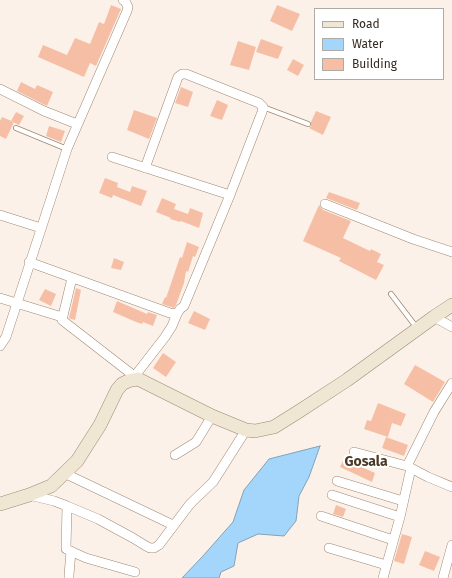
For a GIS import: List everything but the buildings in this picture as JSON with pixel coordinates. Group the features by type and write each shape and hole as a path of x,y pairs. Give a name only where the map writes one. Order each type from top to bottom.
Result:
{"main road":[{"path":"0,504 51,486 77,461 100,425 117,390 122,384 128,381 136,378 212,416 246,430 255,431 274,427 347,380 434,317 452,306"}],"street":[{"path":"0,346 6,337 40,228 67,149 127,11 128,7 123,0"},
{"path":"72,278 62,320 136,378 165,337 180,309 184,306 230,195 262,112 262,107 259,103 186,74 182,74 178,77 145,168"},
{"path":"0,90 44,111 77,124"},
{"path":"112,157 230,195"},
{"path":"324,204 413,239 452,252"},
{"path":"0,215 40,228"},
{"path":"30,262 170,313 177,314"},
{"path":"0,298 62,317"},
{"path":"434,317 452,327"},
{"path":"383,578 400,517 409,467 434,412 452,383"},
{"path":"175,455 196,442 212,416"},
{"path":"29,495 54,501 98,519 150,548 154,548 159,545 190,504 213,482 246,430"},
{"path":"354,452 409,467 428,478 452,487"},
{"path":"64,473 173,525"},
{"path":"337,481 403,501"},
{"path":"332,495 400,517"},
{"path":"66,506 66,549 86,558 135,572"},
{"path":"321,516 393,540"},
{"path":"443,578 452,546"},
{"path":"329,548 386,565"},
{"path":"69,578 71,551"}],"lane":[{"path":"262,107 308,124"},
{"path":"16,128 67,149"},
{"path":"391,294 418,329"}],"water":[{"path":"320,446 309,477 299,496 296,521 284,536 258,534 238,543 234,566 221,572 219,578 182,578 233,522 244,490 269,459"}],"district":[{"name":"Gosala","path":"366,462"}]}
